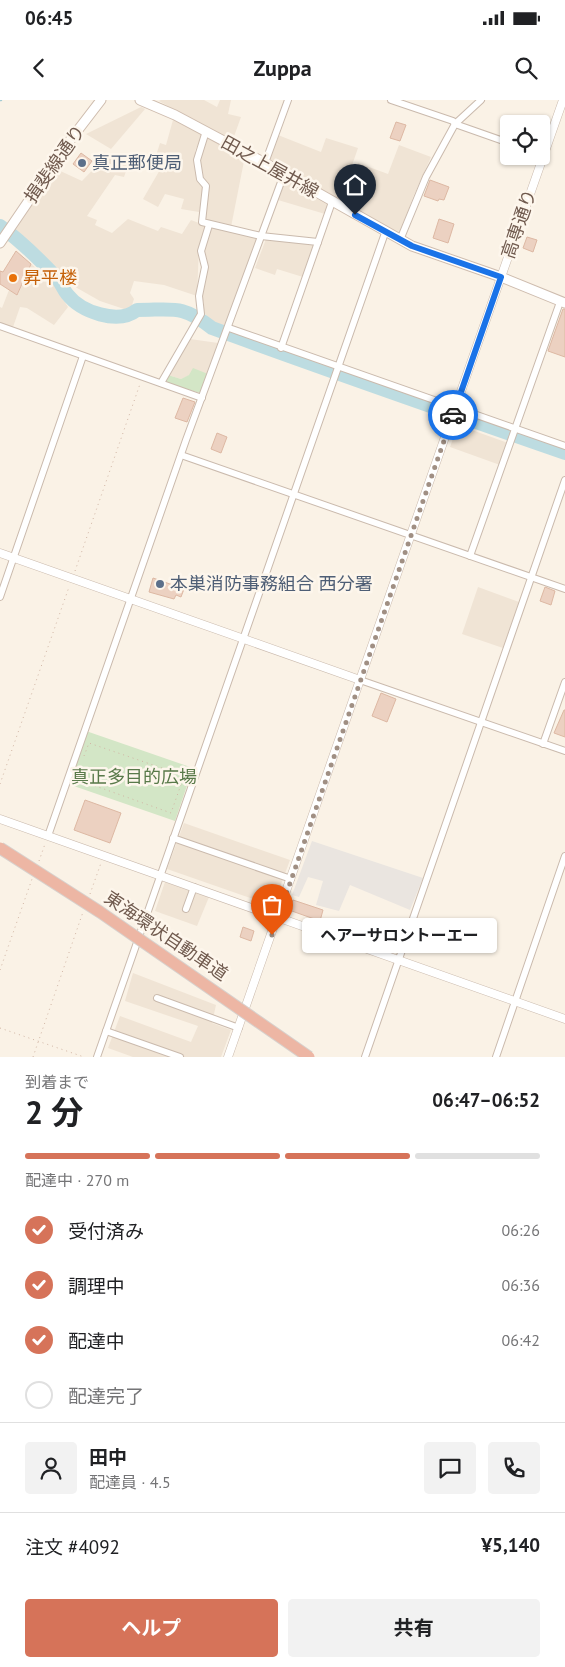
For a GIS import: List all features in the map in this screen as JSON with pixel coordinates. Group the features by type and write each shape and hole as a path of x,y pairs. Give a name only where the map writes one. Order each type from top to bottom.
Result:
{"highway":[{"name":"東海環状自動車道","path":"0,848 108,918 309,1057"}],"main road":[{"name":"揖斐線通り","path":"1,239 53,168 68,143 101,100"},
{"name":"田之上屋井線","path":"140,100 206,131 266,163 385,233 412,246 501,277 563,302"}],"street":[{"path":"266,163 288,100"},
{"path":"391,100 453,121 455,124 500,141"},
{"path":"400,240 426,177 455,124 481,100"},
{"name":"高専通り","path":"550,134 563,100"},
{"path":"206,131 197,160 200,179 206,186 202,222 261,236 318,242"},
{"name":"高専通り","path":"228,1057 539,165"},
{"path":"48,836 181,454 228,332 284,174"},
{"path":"281,348 332,202"},
{"path":"161,384 201,314 199,296 205,267 201,251 209,225"},
{"path":"97,1057 385,233"},
{"path":"470,556 563,302"},
{"path":"0,326 202,398"},
{"path":"228,332 281,348 565,446"},
{"path":"0,597 83,356"},
{"path":"181,454 565,589"},
{"path":"365,1057 565,480"},
{"path":"0,553 565,751"},
{"path":"544,744 565,682"},
{"path":"0,819 194,886 565,1019"},
{"path":"173,838 291,879"},
{"path":"496,1057 565,856"},
{"path":"186,909 194,886"},
{"path":"157,998 239,1028"},
{"path":"106,1031 180,1057"}],"path":[{"path":"82,762 89,743 193,780"},
{"path":"79,771 75,780 171,813 184,776"},
{"path":"36,868 48,836"},
{"path":"87,901 104,855"},
{"path":"0,970 34,876"},
{"path":"33,1057 84,911"},
{"path":"0,957 4,958"},
{"path":"0,1028 84,1057"}],"shaded area":[{"path":"204,100 217,107 220,100 231,100 228,114 241,117 232,142 159,101"},
{"path":"141,107 145,109 111,149 86,134"},
{"path":"173,120 203,133 195,151 195,168 199,182 204,188 199,212 181,209 184,199 165,194 158,207 143,199 161,168 153,165 160,143 166,145"},
{"path":"278,135 321,152 326,138 358,148 340,200 336,201 269,161"},
{"path":"205,136 245,156 231,227 205,222 203,218 209,187 202,176 199,163"},
{"path":"399,145 431,157 413,197 400,234 395,235 343,204 358,163 388,174"},
{"path":"108,154 130,160 124,177 115,175 87,216 97,220 95,225 112,233 128,219 158,231 161,227 182,234 191,220 204,225 207,228 199,247 197,296 164,285 134,281 130,293 134,299 130,311 100,301 63,280 12,232 56,169 82,181"},
{"path":"285,181 328,205 325,214 278,200"},
{"path":"211,227 257,237 225,327 216,325 204,313 204,303 201,296 207,273 207,259 203,250"},
{"path":"266,239 313,243 315,246 303,277 277,269 275,275 255,268"},
{"path":"31,264 52,282 68,307 54,325 27,308 20,307 13,327 0,323 0,307 2,308 9,290 18,294"},
{"path":"190,339 218,343 208,374 190,375 181,379 168,375"},
{"path":"458,425 508,443 500,465 450,447"},
{"path":"478,587 519,602 503,648 462,634"},
{"path":"184,823 290,860 273,906 167,869"},
{"path":"312,841 423,878 410,910 350,885 339,911 316,905 323,881 308,877 299,897 292,895"},
{"path":"165,882 209,897 197,926 155,911"},
{"path":"133,973 216,1005 212,1023 231,1030 221,1057 133,1057 108,1048 120,1016 191,1042 198,1026 125,1001"}],"green space":[{"path":"193,368 208,374 200,393 167,383 165,378 168,375 181,379 189,375"},
{"name":"真正多目的広場","path":"86,731 193,768 175,821 68,784"}],"building":[{"path":"396,122 406,125 400,141 390,138"},
{"path":"81,153 92,161 84,172 73,164"},
{"path":"430,180 449,187 444,200 439,199 438,201 424,196"},
{"path":"439,219 454,224 448,243 433,238"},
{"path":"527,237 537,240 533,252 523,248"},
{"name":"昇平楼","path":"16,251 31,264 17,295 0,284 0,271 3,272"},
{"path":"563,309 565,309 565,357 548,351"},
{"path":"183,398 195,402 187,422 175,418"},
{"path":"217,433 227,437 221,453 211,449"},
{"name":"本巣消防事務組合 西分署","path":"153,578 184,589 181,597 176,595 174,599 149,592"},
{"path":"545,587 555,591 551,605 540,601"},
{"path":"381,693 396,699 387,722 372,716"},
{"path":"565,710 565,737 554,733"},
{"path":"85,800 121,813 110,843 74,830"},
{"path":"293,900 323,910 320,921 289,910"},
{"path":"243,927 254,931 251,941 240,937"}],"waterway":[{"path":"0,226 44,264 73,300 90,311 110,316 120,316 137,310 169,309 185,312 202,320 212,328 565,453"}],"way so far":[{"path":"272,935 453,415"}],"place":[{"name":"真正郵便局","path":"82,163"},
{"name":"昇平楼","path":"13,278"},
{"name":"本巣消防事務組合 西分署","path":"160,584"},
{"name":"ヘアーサロントーエー","path":"272,935"}],"route":[{"path":"355,215 412,246 501,277 453,415"}]}
